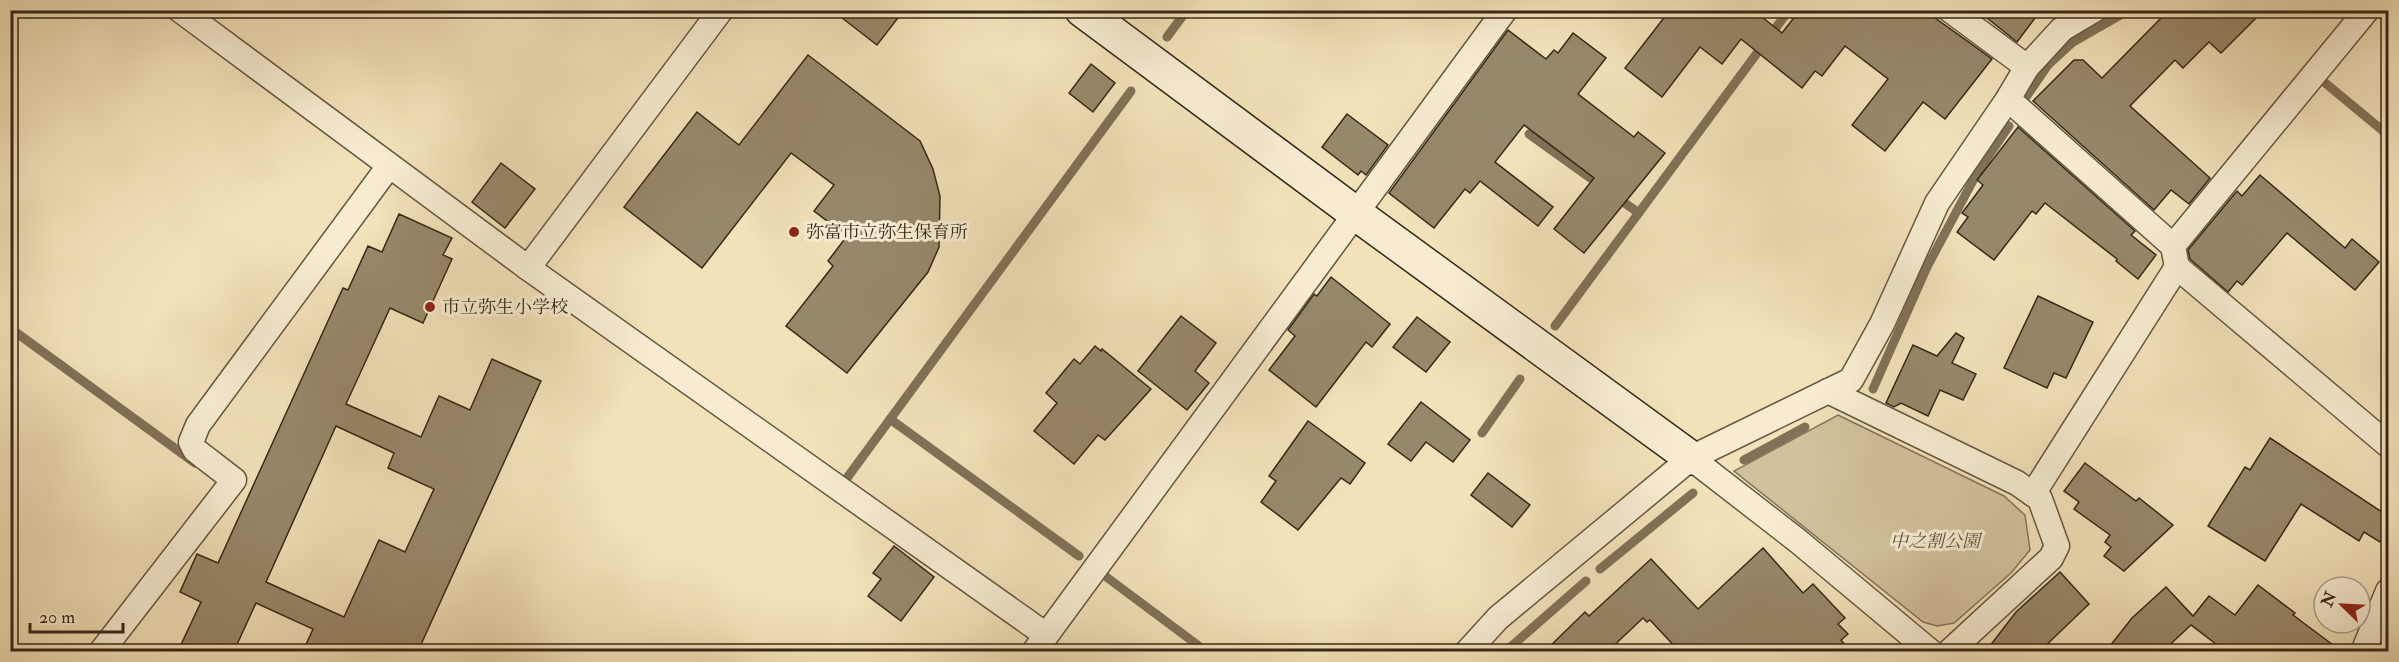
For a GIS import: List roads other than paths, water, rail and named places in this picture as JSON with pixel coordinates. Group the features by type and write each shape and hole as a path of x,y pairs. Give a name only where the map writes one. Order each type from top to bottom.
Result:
{"street":[{"path":"180,10 1040,643 1505,10"},
{"path":"528,268 721,10"},
{"path":"1082,10 1691,458 1798,541 1931,651"},
{"path":"1950,10 2027,67"},
{"path":"1467,651 1498,618 1691,458 1851,380 1882,324 1937,203 2008,99 2027,67 2062,29 2094,10"},
{"path":"2032,494 2175,257 2367,10"},
{"path":"2008,99 2175,257 2388,445"},
{"path":"101,651 234,480 195,450 191,442 198,425 389,166"},
{"path":"1828,392 2017,483 2040,499 2057,546 2051,558 1949,651"},
{"path":"2375,641 2388,591"}],"waterway":[{"path":"1167,37 1187,10"},
{"path":"1555,326 1789,10"},
{"path":"2026,97 2048,65 2073,42 2129,10"},
{"path":"2324,82 2388,135"},
{"path":"844,482 1131,91"},
{"path":"1873,389 1927,267 1977,173 2009,126"},
{"path":"1529,134 1603,187"},
{"path":"1616,197 1639,213"},
{"path":"10,328 195,463"},
{"path":"1482,433 1520,379"},
{"path":"890,419 1079,556"},
{"path":"1744,460 1805,427"},
{"path":"1600,569 1693,493"},
{"path":"1105,576 1207,652"},
{"path":"1505,652 1586,581"}],"place":[{"name":"弥富市立弥生保育所","path":"794,232"},
{"name":"市立弥生小学校","path":"430,307"}],"park label":[{"name":"中之割公園","path":"1935,541"}]}
